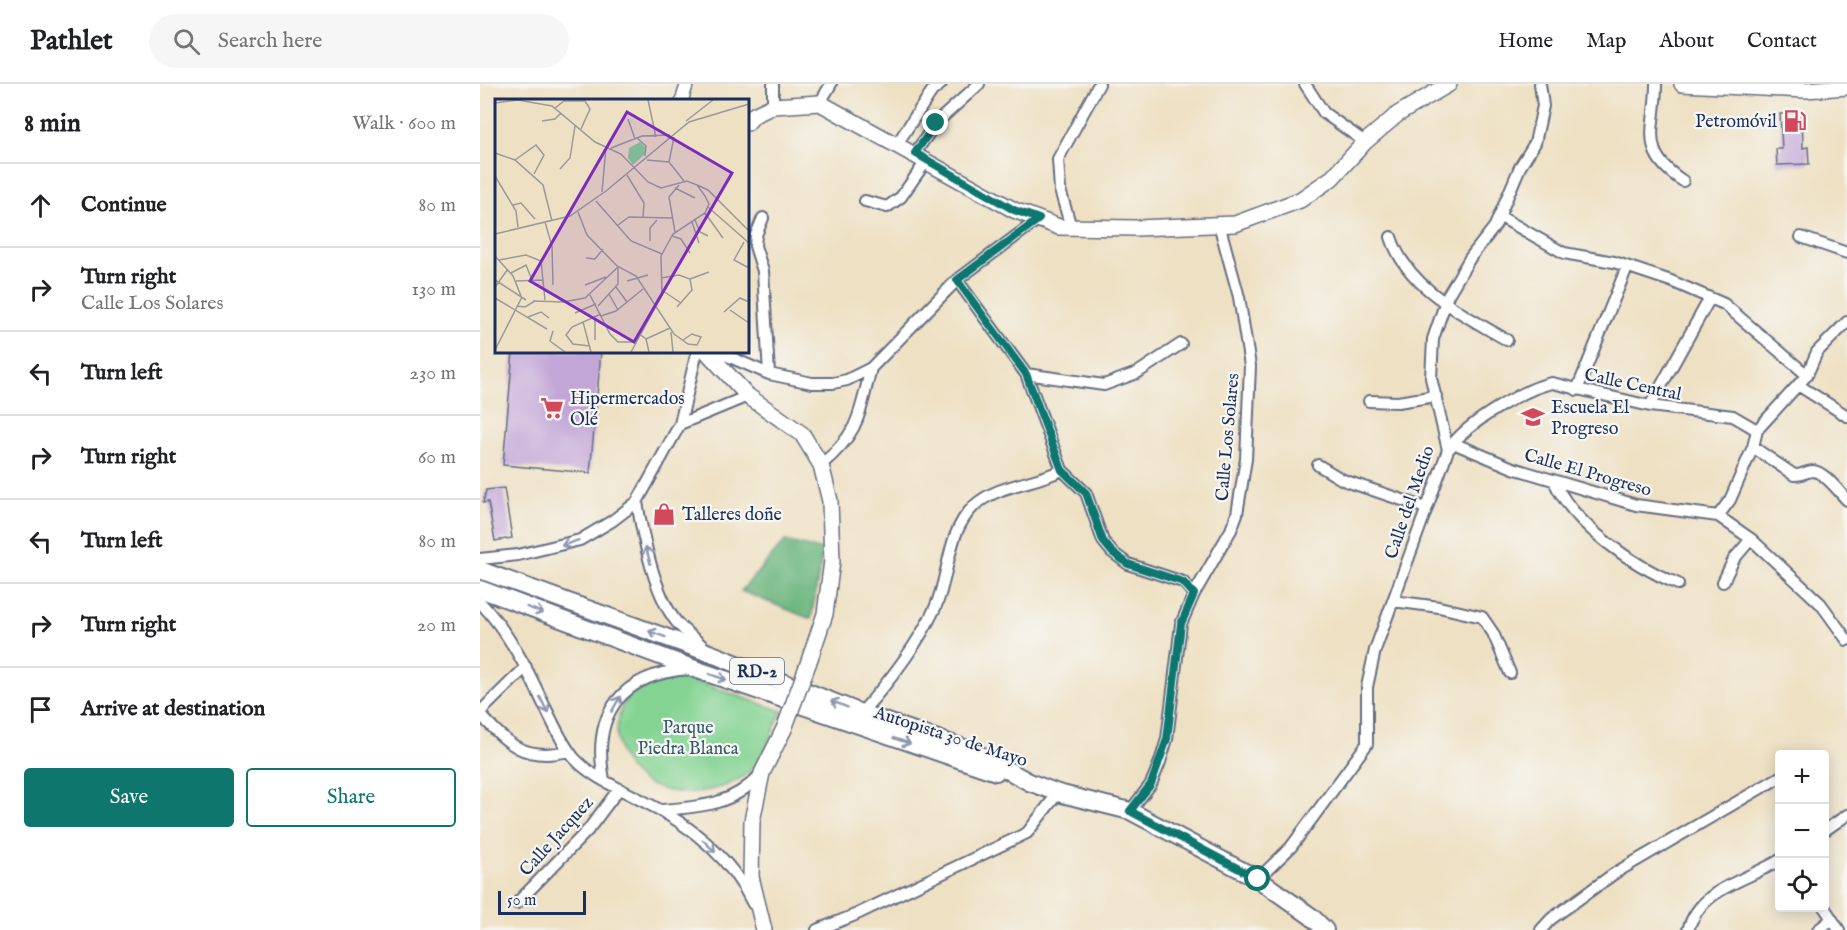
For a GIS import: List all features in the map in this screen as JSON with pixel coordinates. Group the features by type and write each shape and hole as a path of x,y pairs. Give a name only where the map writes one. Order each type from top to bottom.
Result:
{"main road":[{"path":"1683,84 1847,87"},
{"path":"748,122 754,115 773,106 820,103 1014,210 1059,227 1137,228 1236,224 1300,200 1332,178 1365,142 1398,114 1442,85"},
{"path":"707,352 721,370 748,396 802,434 821,465 830,501 832,561 825,614 784,729 762,772 752,821 749,850 751,877 762,924"},
{"name":"Autopista 30 de Mayo","path":"480,570 712,654 861,713 973,752 1029,782"},
{"name":"Autopista 30 de Mayo","path":"480,590 694,669 1029,782"},
{"name":"RD-2","path":"1029,782 1058,793 1130,811 1258,879 1312,917 1325,930"}],"street":[{"path":"682,99 687,84"},
{"path":"773,84 773,106"},
{"path":"820,103 831,84"},
{"path":"897,144 932,91 941,84"},
{"path":"865,201 887,207 902,197 936,123 979,84"},
{"path":"1071,227 1060,190 1058,159 1099,84"},
{"path":"1305,84 1324,113 1365,142"},
{"name":"Calle del Medio","path":"1258,879 1291,847 1367,744 1367,687 1375,650 1426,508 1451,447 1431,378 1433,339 1445,301 1499,216 1520,167 1535,143 1543,106 1540,84"},
{"path":"1656,84 1650,138 1652,150 1666,171 1683,182"},
{"path":"1499,216 1564,253 1627,267 1724,304 1807,375"},
{"path":"764,218 756,235 755,246 763,271 769,374"},
{"path":"718,352 769,374 812,383 847,380 871,368 957,280 1039,219"},
{"name":"Calle Los Solares","path":"1130,811 1151,784 1167,739 1181,624 1194,594 1218,557 1237,514 1246,459 1250,396 1245,328 1219,224"},
{"path":"1391,237 1401,262 1413,277 1445,301 1507,340"},
{"path":"1801,237 1847,253"},
{"path":"1577,390 1627,267"},
{"path":"957,280 1026,374 1062,470 1086,493 1103,541 1112,552 1128,564 1183,582 1194,594"},
{"path":"1650,406 1710,298"},
{"path":"1718,516 1730,500 1753,447 1756,430 1807,375 1817,352 1847,322"},
{"path":"1026,374 1104,385 1137,373 1181,344"},
{"path":"480,559 518,555 579,540 612,521 637,502 680,424 697,352"},
{"path":"821,465 844,446 851,434 859,417 871,368"},
{"name":"Calle Central","path":"1451,447 1510,402 1542,385 1560,384 1650,406 1733,416 1756,430"},
{"path":"1798,385 1842,407 1847,416"},
{"path":"680,424 748,396"},
{"path":"1369,401 1398,402 1436,396"},
{"name":"Calle El Progreso","path":"1451,447 1636,506 1718,516 1751,539 1821,604 1847,640"},
{"path":"1753,447 1794,475 1801,476 1810,471 1818,472 1847,500"},
{"path":"1318,465 1343,480 1426,508"},
{"path":"861,713 891,678 934,610 943,589 954,535 972,508 996,492 1062,470"},
{"path":"1554,481 1560,494 1593,530 1648,572 1678,584"},
{"path":"637,502 643,539 662,594 678,624 712,654"},
{"path":"1723,582 1734,559 1751,539"},
{"path":"1393,601 1439,607 1482,617 1493,633 1510,673"},
{"path":"480,602 509,637 576,759 618,790 663,810 711,846 747,892 762,924"},
{"path":"526,667 480,713 500,736 524,752 547,756 570,751"},
{"path":"604,780 601,747 616,701 628,687 646,676 665,671 694,669"},
{"path":"663,810 704,806 727,799 747,789 762,772"},
{"path":"1541,930 1551,919 1615,873 1775,779"},
{"name":"Calle Jacquez","path":"517,903 567,854 618,790"},
{"path":"817,930 855,915 1027,833 1058,793"},
{"path":"1829,828 1847,815"},
{"path":"1688,930 1692,916 1701,903 1727,886 1758,873 1775,862"},
{"path":"1827,912 1839,930"},
{"path":"1818,930 1832,919"}],"green space":[{"path":"785,541 823,550 811,619 741,591"},
{"name":"Parque Piedra Blanca","path":"674,678 703,684 782,711 758,762 744,776 715,789 676,792 647,783 635,775 625,763 619,749 617,732 619,716 625,701 641,689"}],"building":[{"path":"1802,113 1803,148 1808,147 1809,164 1777,165 1776,149 1782,149 1780,114"},
{"name":"Hipermercados Olé","path":"513,352 601,352 590,473 503,465"},
{"path":"504,488 512,538 495,541 488,502 483,503 486,490"}],"place":[{"name":"Petromóvil","path":"1795,121"},
{"name":"Hipermercados Olé","path":"552,408"},
{"name":"Escuela El Progreso","path":"1533,417"},
{"name":"Talleres doñe","path":"664,514"}],"route":[{"path":"936,123 915,153 1014,210 1039,219 957,280 1026,374 1062,470 1080,484 1086,493 1103,541 1112,552 1128,564 1183,582 1194,594 1181,624 1167,739 1151,784 1130,811 1258,879"}]}
